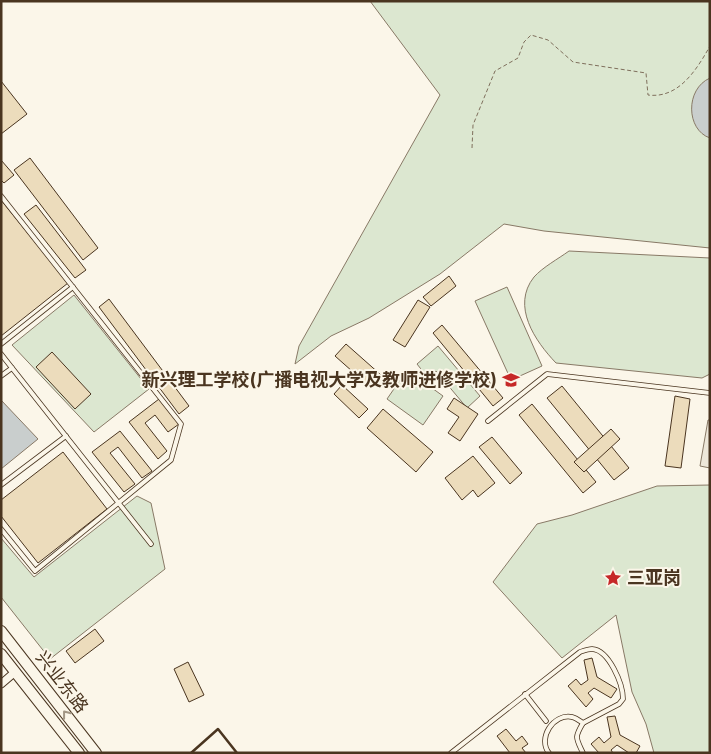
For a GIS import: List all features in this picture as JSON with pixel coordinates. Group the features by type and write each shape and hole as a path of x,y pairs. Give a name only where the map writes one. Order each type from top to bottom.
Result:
{"street":[{"name":"兴业东路","path":"1,631 96,753"},
{"name":"兴业东路","path":"1,654 79,753"},
{"path":"1,684 15,672"}],"lane":[{"path":"1,196 181,424 171,460 35,571 1,529"},
{"path":"1,344 73,287"},
{"path":"1,354 151,544"},
{"path":"1,376 12,368"},
{"path":"488,421 547,374 710,393"},
{"path":"1,485 66,436"},
{"path":"451,753 580,652 593,649 601,652 620,681 622,699 619,704 583,723 577,733 577,743 583,753"},
{"path":"526,694 546,720"},
{"path":"549,753 544,747 544,738 555,722 563,717 572,717 583,723"}],"path":[{"path":"472,148 473,125 496,71 518,58 524,42 531,35 548,40 574,62 646,73 648,95 656,96 680,86 695,71 710,46"}],"green space":[{"path":"370,1 710,1 710,248 544,231 504,224 440,274 369,318 331,336 295,364 299,346 440,95"},
{"path":"569,251 710,258 710,374 702,378 556,363 540,344 528,323 525,300 527,288 534,277 546,266"},
{"path":"507,287 542,366 511,380 475,301"},
{"path":"74,295 149,389 94,432 12,345"},
{"path":"438,346 480,396 467,408 436,371 428,378 417,364"},
{"path":"407,370 443,396 423,425 387,399"},
{"path":"710,485 710,753 654,753 646,724 632,692 616,615 562,658 493,582 537,524 572,515 657,486"},
{"path":"137,496 151,503 165,569 50,659 1,597 1,538 34,577"}],"shaded area":[{"path":"710,78 710,138 702,134 696,127 692,109 696,91 702,83"},
{"path":"1,400 38,439 1,469"},
{"path":"708,420 710,420 710,468 700,466"}],"building":[{"path":"1,81 27,114 1,134"},
{"path":"30,158 98,248 83,260 14,170"},
{"path":"1,160 14,175 4,183 1,180"},
{"path":"1,200 68,283 1,336"},
{"path":"36,205 86,270 75,278 24,214"},
{"path":"449,276 456,286 431,306 423,297"},
{"path":"109,299 189,406 179,414 99,307"},
{"path":"418,300 430,307 405,347 393,340"},
{"path":"442,325 503,398 493,406 433,333"},
{"path":"346,344 381,375 370,387 335,356"},
{"path":"52,352 91,394 75,409 36,367"},
{"path":"342,385 368,409 359,418 334,394"},
{"path":"562,386 629,468 614,480 547,398"},
{"path":"675,396 690,399 681,468 665,466"},
{"path":"454,398 478,414 460,441 448,433 459,417 447,409"},
{"path":"159,399 179,424 168,432 155,415 145,423 167,451 158,459 129,422"},
{"path":"532,404 596,482 583,493 519,415"},
{"path":"383,409 433,452 416,472 367,428"},
{"path":"611,429 620,439 584,472 574,462"},
{"path":"120,431 152,471 142,478 118,447 110,453 135,484 124,492 92,452"},
{"path":"492,437 522,473 510,484 479,447"},
{"path":"63,452 107,509 38,563 1,516 1,500"},
{"path":"473,456 495,483 478,497 473,490 462,500 445,478"},
{"path":"95,629 104,641 75,663 66,651"},
{"path":"592,658 597,677 617,689 611,698 594,688 588,693 593,699 586,707 568,686 576,679 581,685 588,680 584,660"},
{"path":"188,662 204,695 189,702 174,669"},
{"path":"615,716 620,735 640,746 636,753 629,753 617,745 611,750 613,753 599,753 591,744 599,737 604,743 611,737 607,717"},
{"path":"506,729 516,741 522,736 528,744 522,748 526,753 510,753 497,736"}],"wall":[{"path":"191,753 218,729 237,753"}],"place":[{"name":"新兴理工学校(广播电视大学及教师进修学校)","path":"511,380"},
{"name":"三亚岗","path":"613,578"}]}
